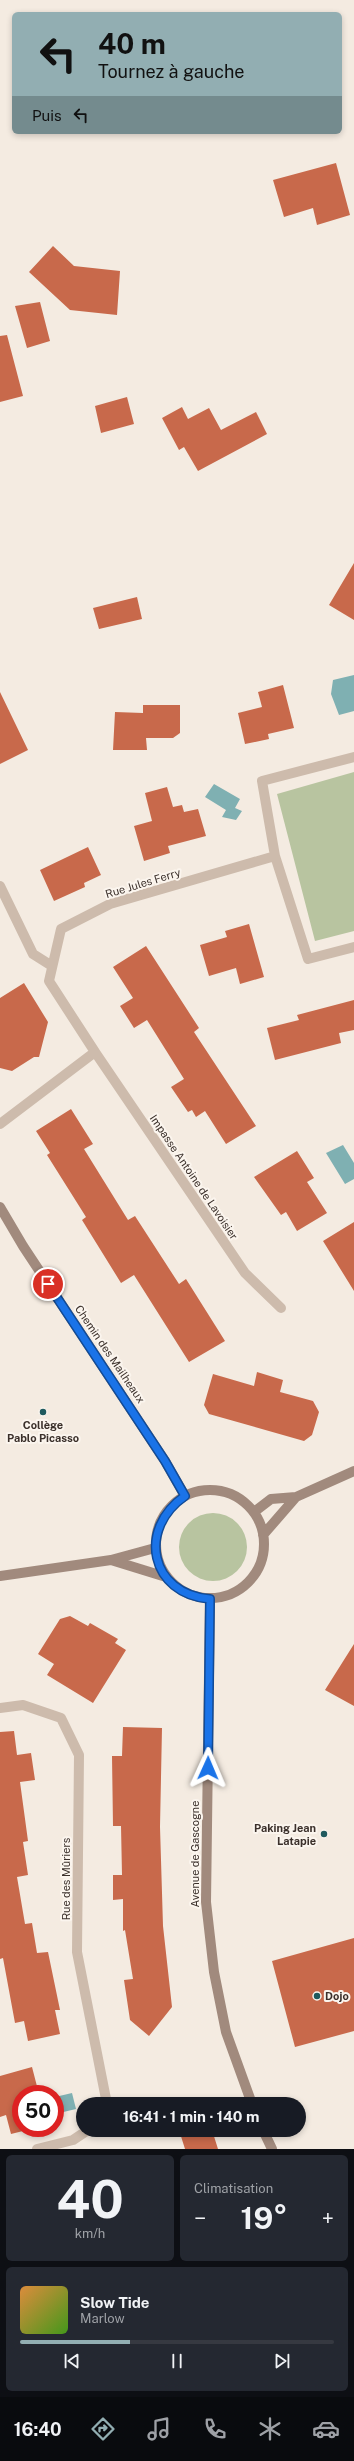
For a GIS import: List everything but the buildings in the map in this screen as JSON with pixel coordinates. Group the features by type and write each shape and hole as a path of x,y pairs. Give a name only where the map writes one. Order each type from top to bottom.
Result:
{"main road":[{"name":"Chemin des Mailheaux","path":"0,1207 165,1461 185,1496"},
{"path":"254,1512 271,1499 296,1498 354,1471"},
{"path":"206,1490 227,1492 237,1497 254,1512 263,1535 264,1552 254,1576 235,1593 210,1599 200,1598 181,1591 166,1577 157,1558 155,1548 156,1536 162,1518 174,1503 185,1496 206,1490"},
{"path":"263,1535 296,1498"},
{"path":"0,1576 111,1560 155,1548"},
{"path":"111,1560 166,1577"},
{"name":"Avenue de Gascogne","path":"210,1599 206,1902 214,1972 226,2032 249,2097"},
{"path":"266,2137 272,2149"}],"street":[{"path":"354,758 262,782 275,856 308,959 354,947"},
{"name":"Rue Jules Ferry","path":"95,1052 49,981 61,929 110,904 275,856"},
{"path":"0,886 33,954 52,966"},
{"path":"0,1124 95,1052"},
{"name":"Impasse Antoine de Lavoisier","path":"95,1052 245,1273 281,1308"},
{"name":"Rue des Mûriers","path":"0,1708 23,1705 61,1718 79,1755 77,1952 106,2097"},
{"path":"37,2149 73,2140 78,2137"}],"green space":[{"path":"354,772 354,931 315,941 277,794"},
{"path":"213,1513 226,1516 237,1523 244,1534 247,1547 244,1560 237,1571 226,1578 213,1581 200,1578 189,1571 182,1560 179,1547 182,1534 189,1523 200,1516"}],"water":[{"path":"354,675 354,711 339,715 331,694 333,680"},
{"path":"214,784 240,799 235,808 242,811 236,820 222,817 226,810 205,797"},
{"path":"343,1145 354,1163 354,1179 345,1184 326,1153"},
{"path":"72,2093 76,2109 64,2112 64,2095"}],"place":[{"name":"Collège Pablo Picasso","path":"43,1412"},
{"name":"Paking Jean Latapie","path":"324,1834"},
{"name":"Dojo","path":"317,1996"}],"route":[{"path":"48,1284 165,1461 185,1496 174,1503 166,1512 159,1524 155,1548 160,1568 173,1584 181,1591 190,1595 210,1599 208,1768"}]}
